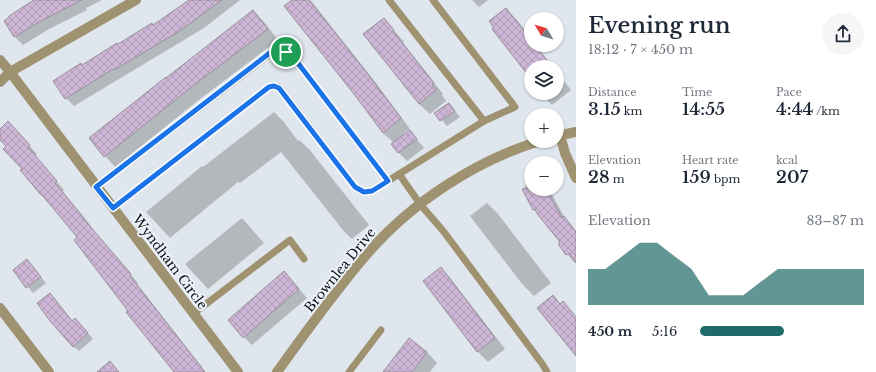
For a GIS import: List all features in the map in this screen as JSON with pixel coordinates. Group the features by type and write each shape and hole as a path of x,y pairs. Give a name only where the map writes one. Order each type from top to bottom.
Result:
{"street":[{"path":"0,82 10,72 136,0"},
{"name":"Wyndham Circle","path":"0,60 238,372"},
{"path":"564,135 576,132"},
{"name":"Brownlea Drive","path":"277,372 366,254 399,222 420,204 447,185 487,162 524,146"},
{"path":"563,148 576,178"},
{"path":"0,308 49,372"}],"lane":[{"path":"389,0 484,121"},
{"path":"113,208 269,87 274,86 279,88 355,187 364,192 372,191 484,121 515,107 433,0"},
{"path":"96,187 271,52 280,50 291,54 388,181"},
{"path":"399,174 420,204 449,238 543,365 546,372"},
{"path":"193,314 290,240 304,259"},
{"path":"348,372 381,330"}],"building":[{"path":"34,0 82,0 14,37 4,21 9,16"},
{"path":"189,0 222,0 178,32 114,70 113,69 65,99 53,81 81,63 82,65 152,23 153,25"},
{"path":"292,0 309,0 401,118 383,133 284,6"},
{"path":"506,8 524,31 524,52 540,52 547,60 524,60 524,70 492,29 494,28 489,21"},
{"path":"253,10 268,29 189,89 104,157 89,138"},
{"path":"384,18 434,83 432,84 436,90 419,104 363,34"},
{"path":"449,103 455,111 440,121 434,113"},
{"path":"8,121 30,145 28,147 57,181 55,183 131,274 130,276 205,372 174,372 126,312 128,311 74,240 77,237 20,170 22,169 3,149 6,146 0,140 0,129"},
{"path":"410,130 417,139 398,153 391,144"},
{"path":"526,196 550,196 562,218 564,216 576,232 576,263 569,253 566,255 558,244 560,242 538,215 535,209 533,210"},
{"path":"27,259 41,277 26,288 13,270"},
{"path":"441,267 495,338 477,352 423,281"},
{"path":"284,271 299,289 243,338 228,320"},
{"path":"50,293 72,321 75,318 88,333 73,347 50,321 37,303"},
{"path":"553,295 560,304 563,301 576,317 576,356 537,308"},
{"path":"409,338 427,352 412,372 383,372"},
{"path":"110,361 119,372 97,372"}],"route":[{"path":"280,50 286,52 291,54 388,181 372,191 364,192 355,187 279,88 274,86 269,87 113,208 96,187 271,52 280,50"}]}
